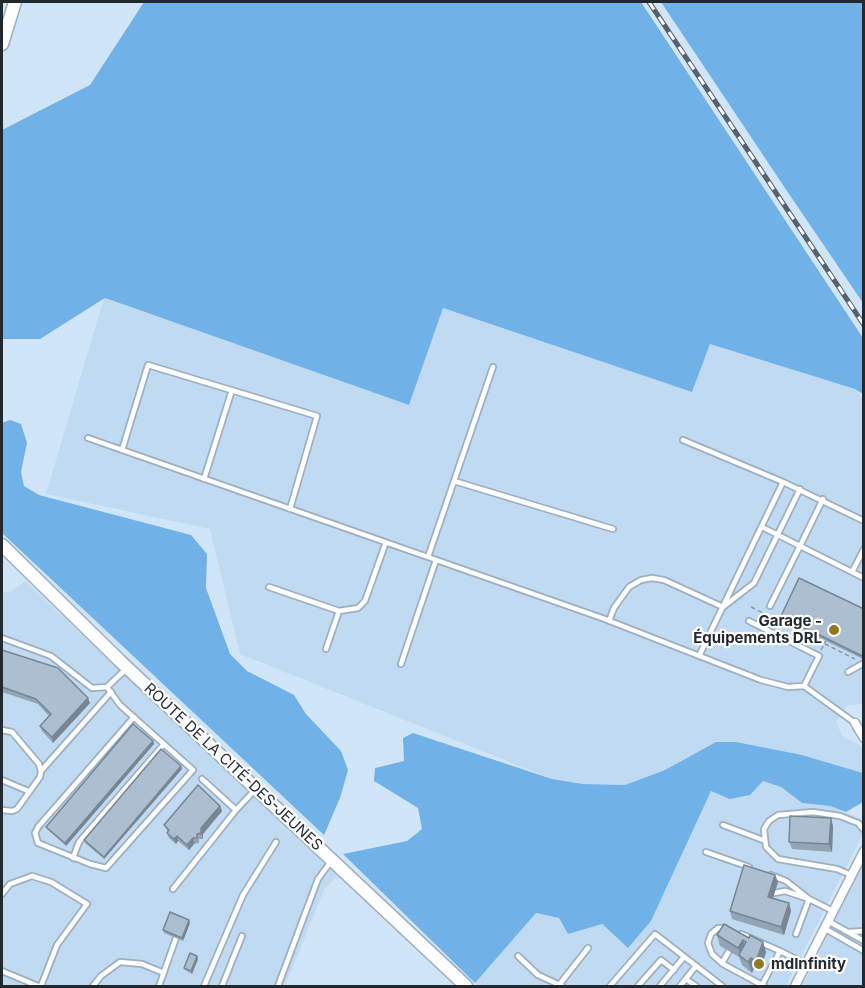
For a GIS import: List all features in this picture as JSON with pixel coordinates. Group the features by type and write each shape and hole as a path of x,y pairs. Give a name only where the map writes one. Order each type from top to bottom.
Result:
{"main road":[{"path":"2,44 15,2"},
{"name":"ROUTE DE LA CITÉ-DES-JEUNES","path":"2,545 127,668 466,987"}],"street":[{"path":"855,723 864,738"},
{"path":"798,986 806,964 864,851"}],"lane":[{"path":"122,450 148,364 317,416 290,509"},
{"path":"428,557 492,368"},
{"path":"204,479 232,390"},
{"path":"88,438 609,621 776,685 804,686 855,723"},
{"path":"683,440 823,499 864,521"},
{"path":"454,481 613,530"},
{"path":"699,656 783,482"},
{"path":"723,607 754,583 800,489"},
{"path":"770,606 823,499"},
{"path":"762,527 864,578"},
{"path":"269,587 339,611 358,608 365,600 386,542"},
{"path":"852,572 864,549"},
{"path":"401,664 436,560"},
{"path":"609,621 614,608 629,587 641,580 652,578 664,580 723,607"},
{"path":"326,649 339,611"},
{"path":"750,621 819,656 804,686"},
{"path":"2,638 51,656 92,688 107,687 127,668"},
{"path":"848,672 861,662"},
{"path":"107,687 134,717 193,770 106,868 42,846 35,838 35,833 134,717"},
{"path":"41,771 111,692"},
{"path":"2,730 12,732 39,764 41,771 40,777 17,809 12,812 2,810"},
{"path":"73,858 80,842 164,744"},
{"path":"202,779 236,810"},
{"path":"2,780 28,791"},
{"path":"173,889 236,810 256,789"},
{"path":"851,875 832,868 784,862 771,854 763,840 764,829 769,821 787,812 828,813 858,823 864,830"},
{"path":"723,825 763,840"},
{"path":"204,987 243,895 276,842"},
{"path":"706,852 786,881 809,899"},
{"path":"278,987 318,879 332,860"},
{"path":"2,894 10,884 32,876 51,882 87,904 57,945 40,987 2,972"},
{"path":"774,893 785,891 809,899 833,911"},
{"path":"796,934 809,899"},
{"path":"826,925 848,932 864,941"},
{"path":"826,925 864,951"},
{"path":"780,951 763,986 722,963 712,954 708,944 711,934 718,928 726,928 780,951 806,964"},
{"path":"848,932 864,931"},
{"path":"610,987 656,934 722,987"},
{"path":"222,987 242,936"},
{"path":"159,987 176,938"},
{"path":"518,957 538,975 561,986 588,948"},
{"path":"722,963 729,951"},
{"path":"660,987 684,957"},
{"path":"638,987 661,960 674,970"},
{"path":"93,987 101,976 120,962 142,964 164,973"},
{"path":"680,987 696,966"},
{"path":"686,979 696,987"}],"path":[{"path":"751,607 861,662"}],"shaded area":[{"path":"144,2 641,2 863,338 863,394 855,389 710,344 692,392 443,308 409,405 105,298 40,339 2,339 2,130 90,85"},
{"path":"661,2 863,2 863,303 789,194"},
{"path":"104,298 409,405 442,308 692,392 710,344 855,389 864,401 863,704 848,705 836,722 843,737 858,744 863,750 863,773 802,755 736,742 716,742 665,770 625,785 583,784 552,779 240,654 210,529 46,494"},
{"path":"10,420 21,424 27,443 21,472 24,486 39,495 191,535 207,554 206,588 230,654 247,671 294,695 306,714 341,751 348,770 340,798 324,835 2,533 2,423"},
{"path":"25,581 341,879 335,878 325,888 285,986 2,986 2,593 12,591"},
{"path":"413,733 552,779 583,784 625,785 665,770 716,742 736,742 802,755 863,773 863,802 846,812 830,806 802,803 781,787 763,781 750,795 730,799 711,791 651,921 628,948 602,924 568,934 559,918 536,913 475,983 343,854 407,841 422,829 418,808 374,781 375,768 404,761 403,738"},
{"path":"763,781 780,787 802,803 830,806 863,820 863,834 786,986 478,986 475,983 536,913 559,918 568,934 601,924 628,948 651,921 711,790"},
{"path":"863,864 863,986 802,986 812,967"}],"building":[{"name":"Garage - Équipements DRL","path":"799,578 864,609 864,654 862,656 781,616"},
{"path":"2,650 58,668 88,698 52,737 40,726 51,714 36,699 2,687"},
{"path":"133,724 153,741 65,843 46,827"},
{"path":"161,749 181,766 104,857 84,840"},
{"path":"198,785 220,806 201,828 201,833 197,834 197,838 193,838 187,845 177,836 174,839 167,833 169,830 164,825"},
{"path":"790,816 831,818 829,844 789,842"},
{"path":"744,865 775,875 768,897 789,903 781,927 730,911"},
{"path":"170,912 189,920 182,938 163,930"},
{"path":"724,924 749,938 750,935 763,942 756,961 751,958 748,962 739,955 746,942 743,940 738,948 717,935"},
{"path":"190,953 197,956 191,971 184,968"}],"railway":[{"path":"649,2 864,325"}],"place":[{"name":"Garage - Équipements DRL","path":"834,630"},
{"name":"mdInfinity","path":"759,964"}]}
